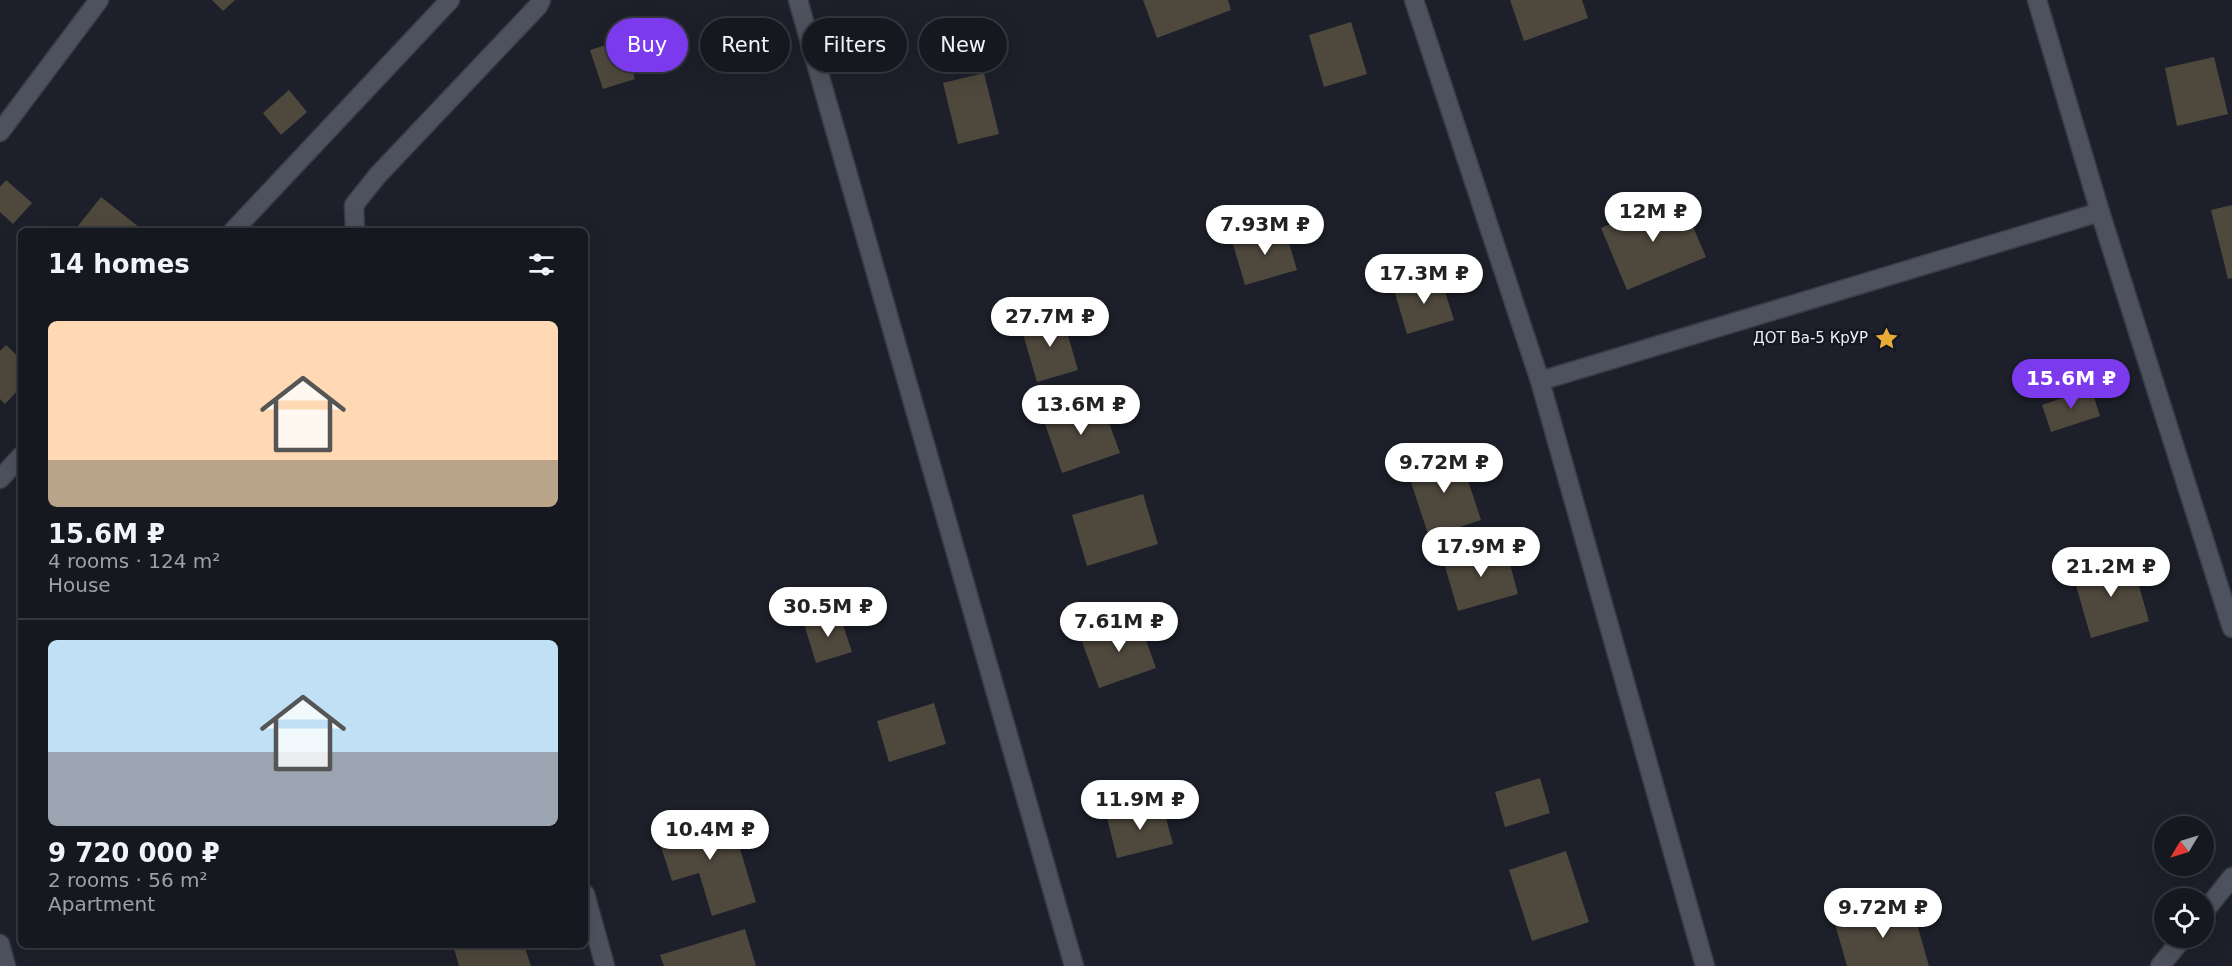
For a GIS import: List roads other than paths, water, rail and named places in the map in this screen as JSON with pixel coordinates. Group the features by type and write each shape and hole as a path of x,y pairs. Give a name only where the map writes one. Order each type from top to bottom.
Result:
{"street":[{"path":"0,132 99,0"},
{"path":"236,228 450,0"},
{"path":"355,228 354,205 378,175 538,6 541,0"},
{"path":"798,0 1074,966"},
{"path":"1414,0 1540,381 1705,966"},
{"path":"2037,0 2100,212 2232,628"},
{"path":"1540,381 2100,212"},
{"path":"0,479 18,459"},
{"path":"2214,900 2232,877"},
{"path":"588,905 605,966"},
{"path":"0,944 6,966"},
{"path":"2160,966 2175,948"}],"place":[{"name":"ДОТ Ва-5 КрУР","path":"1886,338"}]}
